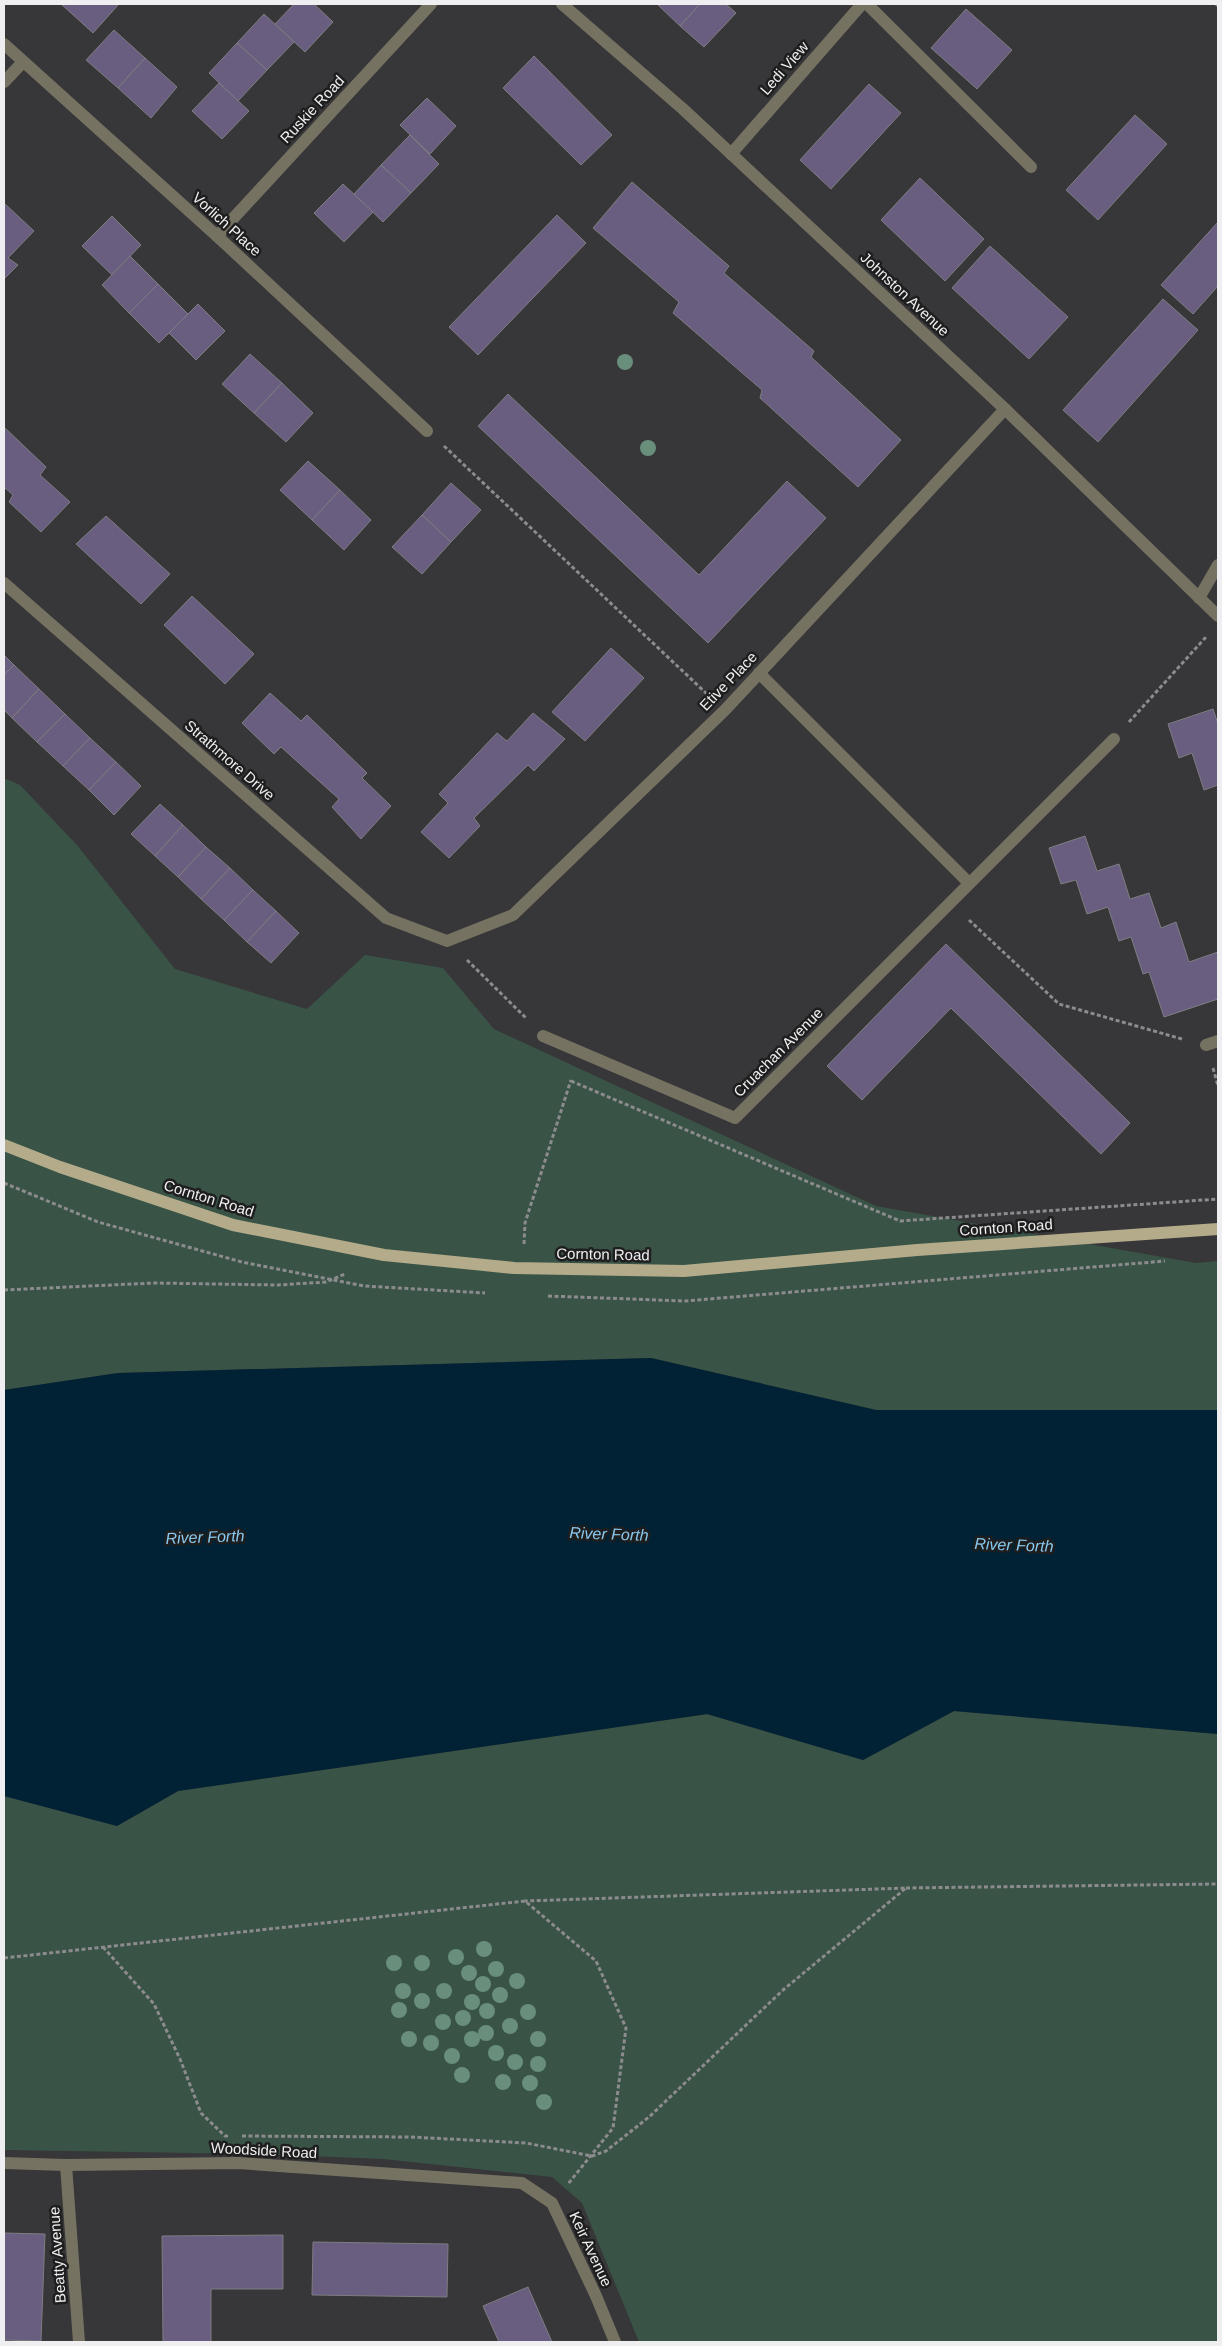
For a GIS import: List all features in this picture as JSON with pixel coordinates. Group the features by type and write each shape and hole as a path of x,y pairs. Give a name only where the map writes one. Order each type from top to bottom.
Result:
{"main road":[{"name":"Cornton Road","path":"4,1145 60,1167 233,1225 384,1256 522,1269 684,1272 917,1250 1218,1229"}],"street":[{"name":"Ruskie Road","path":"217,236 431,4"},
{"name":"Johnston Avenue","path":"562,4 731,154 1005,409 1218,616"},
{"name":"Ledi View","path":"731,154 862,4"},
{"path":"868,4 1031,166"},
{"name":"Vorlich Place","path":"4,44 217,236 427,430"},
{"path":"4,82 23,62"},
{"name":"Etive Place","path":"447,940 513,915 725,710 1005,409"},
{"path":"1199,598 1218,565"},
{"name":"Strathmore Drive","path":"4,583 386,918 447,940"},
{"path":"759,673 969,883"},
{"name":"Cruachan Avenue","path":"543,1036 735,1118 1114,739"},
{"path":"1206,1045 1218,1041"},
{"name":"Woodside Road","path":"4,2164 238,2163 522,2183"},
{"name":"Beatty Avenue","path":"66,2165 79,2342"},
{"name":"Keir Avenue","path":"522,2183 552,2203 615,2342"}],"path":[{"path":"427,430 725,710"},
{"path":"1114,739 1212,631"},
{"path":"950,903 1058,1004 1206,1045 1218,1086"},
{"path":"447,940 543,1036"},
{"path":"522,1269 526,1223 571,1080 585,1054"},
{"path":"571,1080 900,1221 1218,1199"},
{"path":"4,1290 154,1283 278,1285 326,1282 384,1256"},
{"path":"4,1958 525,1902 906,1888 1218,1884"},
{"path":"103,1947 154,2004 180,2059 201,2113 225,2136 402,2137 526,2143 592,2156 606,2151 649,2117 783,1990 906,1888"},
{"path":"525,1902 596,1961 626,2028 613,2128 552,2203"}],"green space":[{"path":"4,778 20,785 77,845 175,969 307,1009 365,955 443,968 494,1029 876,1206 1196,1263 1218,1261 1218,1410 876,1410 651,1358 118,1373 4,1390"},
{"path":"954,1711 1218,1734 1218,2342 639,2342 582,2203 552,2177 383,2159 261,2154 4,2150 4,1796 117,1826 178,1791 707,1714 863,1760"}],"water":[{"name":"River Forth","path":"651,1358 876,1410 1218,1410 1218,1734 954,1711 863,1760 707,1714 178,1791 117,1826 4,1796 4,1390 118,1373"}],"building":[{"path":"61,4 119,4 93,33"},
{"path":"294,4 314,4 333,22 305,52 275,24"},
{"path":"657,4 700,4 680,26"},
{"path":"700,4 726,4 736,13 704,47 680,26"},
{"path":"966,9 1012,50 977,89 931,48"},
{"path":"264,14 294,42 267,70 237,43"},
{"path":"114,30 145,58 118,88 86,60"},
{"path":"237,43 267,70 238,101 209,73"},
{"path":"534,56 612,135 581,165 503,88"},
{"path":"145,58 177,87 151,118 118,88"},
{"path":"219,83 249,111 222,139 192,111"},
{"path":"869,84 901,113 831,189 800,160"},
{"path":"427,98 456,126 430,154 400,125"},
{"path":"1135,115 1167,144 1098,220 1066,190"},
{"path":"410,135 439,164 411,193 381,165"},
{"path":"381,165 411,193 383,222 354,194"},
{"path":"920,178 984,239 945,281 881,220"},
{"path":"632,182 729,266 724,273 814,351 811,357 901,440 858,487 760,398 762,390 673,313 679,302 593,228"},
{"path":"343,184 373,212 344,242 314,213"},
{"path":"4,203 34,231 8,258 18,265 4,279"},
{"path":"557,215 586,243 478,355 449,327"},
{"path":"112,216 141,245 112,275 82,246"},
{"path":"1218,222 1218,286 1193,314 1161,285"},
{"path":"990,246 1068,317 1029,359 952,288"},
{"path":"130,256 158,284 129,313 102,285"},
{"path":"158,284 188,314 159,343 129,313"},
{"path":"1163,299 1198,330 1098,442 1063,410"},
{"path":"198,304 225,331 196,360 169,333"},
{"path":"250,354 282,383 254,413 222,384"},
{"path":"282,383 313,413 286,442 254,413"},
{"path":"508,394 699,575 787,481 826,518 708,643 478,426"},
{"path":"4,427 46,467 40,475 70,502 41,532 9,502 13,495 4,487"},
{"path":"308,461 340,490 312,520 280,490"},
{"path":"451,483 481,510 451,542 422,515"},
{"path":"340,490 371,520 344,550 312,520"},
{"path":"422,515 451,542 422,574 392,547"},
{"path":"106,516 170,574 141,604 76,544"},
{"path":"192,596 254,654 225,684 164,625"},
{"path":"611,648 644,678 585,741 552,712"},
{"path":"4,655 14,665 4,675"},
{"path":"14,665 39,689 12,718 4,710 4,675"},
{"path":"39,689 65,714 37,742 12,718"},
{"path":"270,693 301,721 307,715 367,773 362,778 391,806 361,839 332,807 339,799 281,747 274,754 242,723"},
{"path":"1213,709 1218,724 1218,785 1204,790 1192,753 1179,758 1168,724"},
{"path":"533,713 565,739 534,771 528,765 474,818 480,826 449,858 421,832 448,803 439,794 497,733 507,741"},
{"path":"65,714 90,738 63,766 37,742"},
{"path":"90,738 116,762 89,790 63,766"},
{"path":"116,762 141,786 114,815 89,790"},
{"path":"160,804 183,825 155,856 131,834"},
{"path":"183,825 206,847 178,877 155,856"},
{"path":"1085,836 1097,871 1119,864 1130,899 1149,893 1161,928 1176,922 1189,962 1218,952 1218,999 1164,1017 1149,972 1143,974 1131,937 1119,941 1108,907 1087,914 1076,880 1061,884 1049,848"},
{"path":"206,847 230,868 201,899 178,877"},
{"path":"230,868 253,890 224,920 201,899"},
{"path":"253,890 276,911 247,942 224,920"},
{"path":"276,911 299,933 271,963 247,942"},
{"path":"946,944 1130,1123 1101,1154 951,1008 862,1100 827,1066"},
{"path":"4,2233 45,2234 41,2341 4,2340"},
{"path":"283,2235 283,2289 211,2289 211,2342 163,2342 162,2236"},
{"path":"313,2242 448,2244 447,2297 312,2295"},
{"path":"528,2287 552,2342 499,2342 483,2306"}]}
